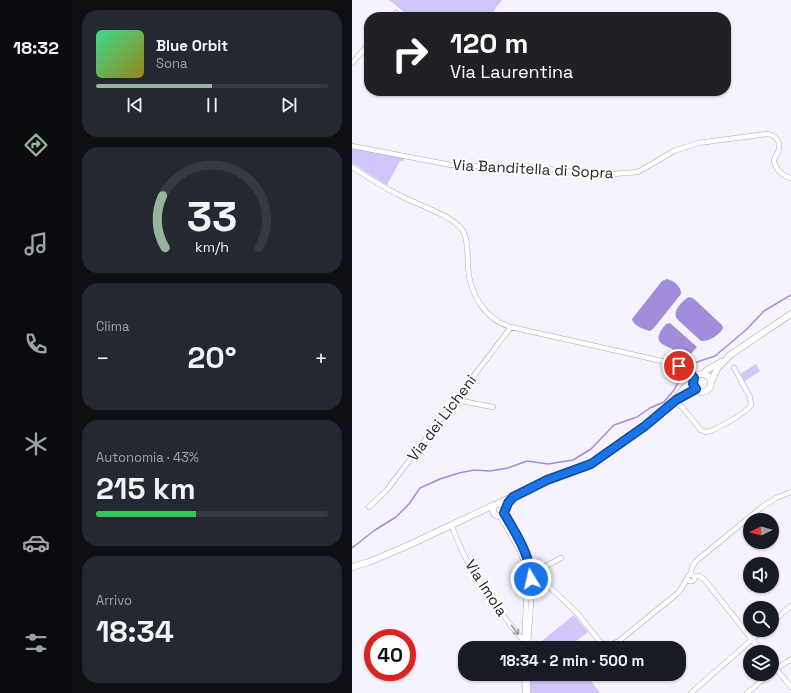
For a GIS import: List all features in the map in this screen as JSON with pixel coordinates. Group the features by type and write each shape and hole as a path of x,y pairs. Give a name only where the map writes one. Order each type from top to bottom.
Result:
{"main road":[{"path":"704,374 712,366 724,360 791,314"},
{"path":"694,379 693,384 696,389 705,392 710,388 717,369 724,360"},
{"path":"676,400 684,388 698,374 709,376 712,382"},
{"path":"460,522 547,480 591,464 645,426 676,400 696,389"},
{"path":"352,567 385,556 451,525 483,514 501,513 513,497"},
{"path":"497,504 503,505 501,513"},
{"path":"497,504 492,509 501,513"}],"street":[{"path":"352,63 364,50"},
{"name":"Via Banditella di Sopra","path":"352,146 456,165 564,170 581,174 597,175 638,172 669,154 695,144 767,134 774,136 778,142 779,149 775,159 775,164 783,175 791,178"},
{"path":"352,167 395,193 446,217 460,226 466,239 472,288 483,310 493,319 511,327 671,363 689,372 694,379"},
{"name":"Via dei Licheni","path":"369,507 385,493 511,327"},
{"path":"676,400 701,430 706,432 713,430 748,410 751,405 750,397 734,368"},
{"path":"456,400 492,407"},
{"path":"537,575 575,611 601,643 608,645 614,644 678,592 687,579 692,581 694,579 692,575 692,567 696,561 759,509 776,498 791,492"},
{"path":"501,513 525,552 529,564 531,576 526,641"},
{"path":"501,513 526,566 526,641"},
{"name":"Via Imola","path":"451,525 464,555 474,573 522,641"},
{"path":"531,576 537,575 542,568 560,558"},
{"path":"692,575 699,576 704,579 757,645"},
{"path":"779,616 791,606"},
{"path":"691,693 754,637"},
{"path":"779,667 791,659"},
{"path":"779,675 791,687"},
{"path":"524,681 524,693"},
{"path":"528,681 528,693"},
{"path":"747,693 762,681"}],"shaded area":[{"path":"389,0 502,0 493,12 404,12"},
{"path":"352,148 404,158 403,161 400,161 387,185 352,163"},
{"path":"667,279 677,284 681,294 654,328 650,331 639,327 632,319 662,281"},
{"path":"689,297 693,298 722,325 723,328 714,338 701,341 677,319 677,310 683,301"},
{"path":"670,323 697,347 690,355 684,356 659,341 660,331 666,324"},
{"path":"756,364 760,371 745,381 740,374"},
{"path":"574,615 588,632 576,641 542,641"},
{"path":"530,681 591,681 600,693 531,693"}],"waterway":[{"path":"687,369 697,362 715,356 747,329 764,311 791,295"},
{"path":"352,548 375,530 396,517 409,504 420,488 440,479 474,470 490,471 508,468 527,461 548,464 573,460 591,449 614,425 637,417 650,408 664,402 674,390 684,372"}],"route":[{"path":"531,579 529,564 525,552 504,513 508,503 513,497 547,480 591,464 645,426 676,400 696,389 693,384 694,378 689,372 679,366"}]}
